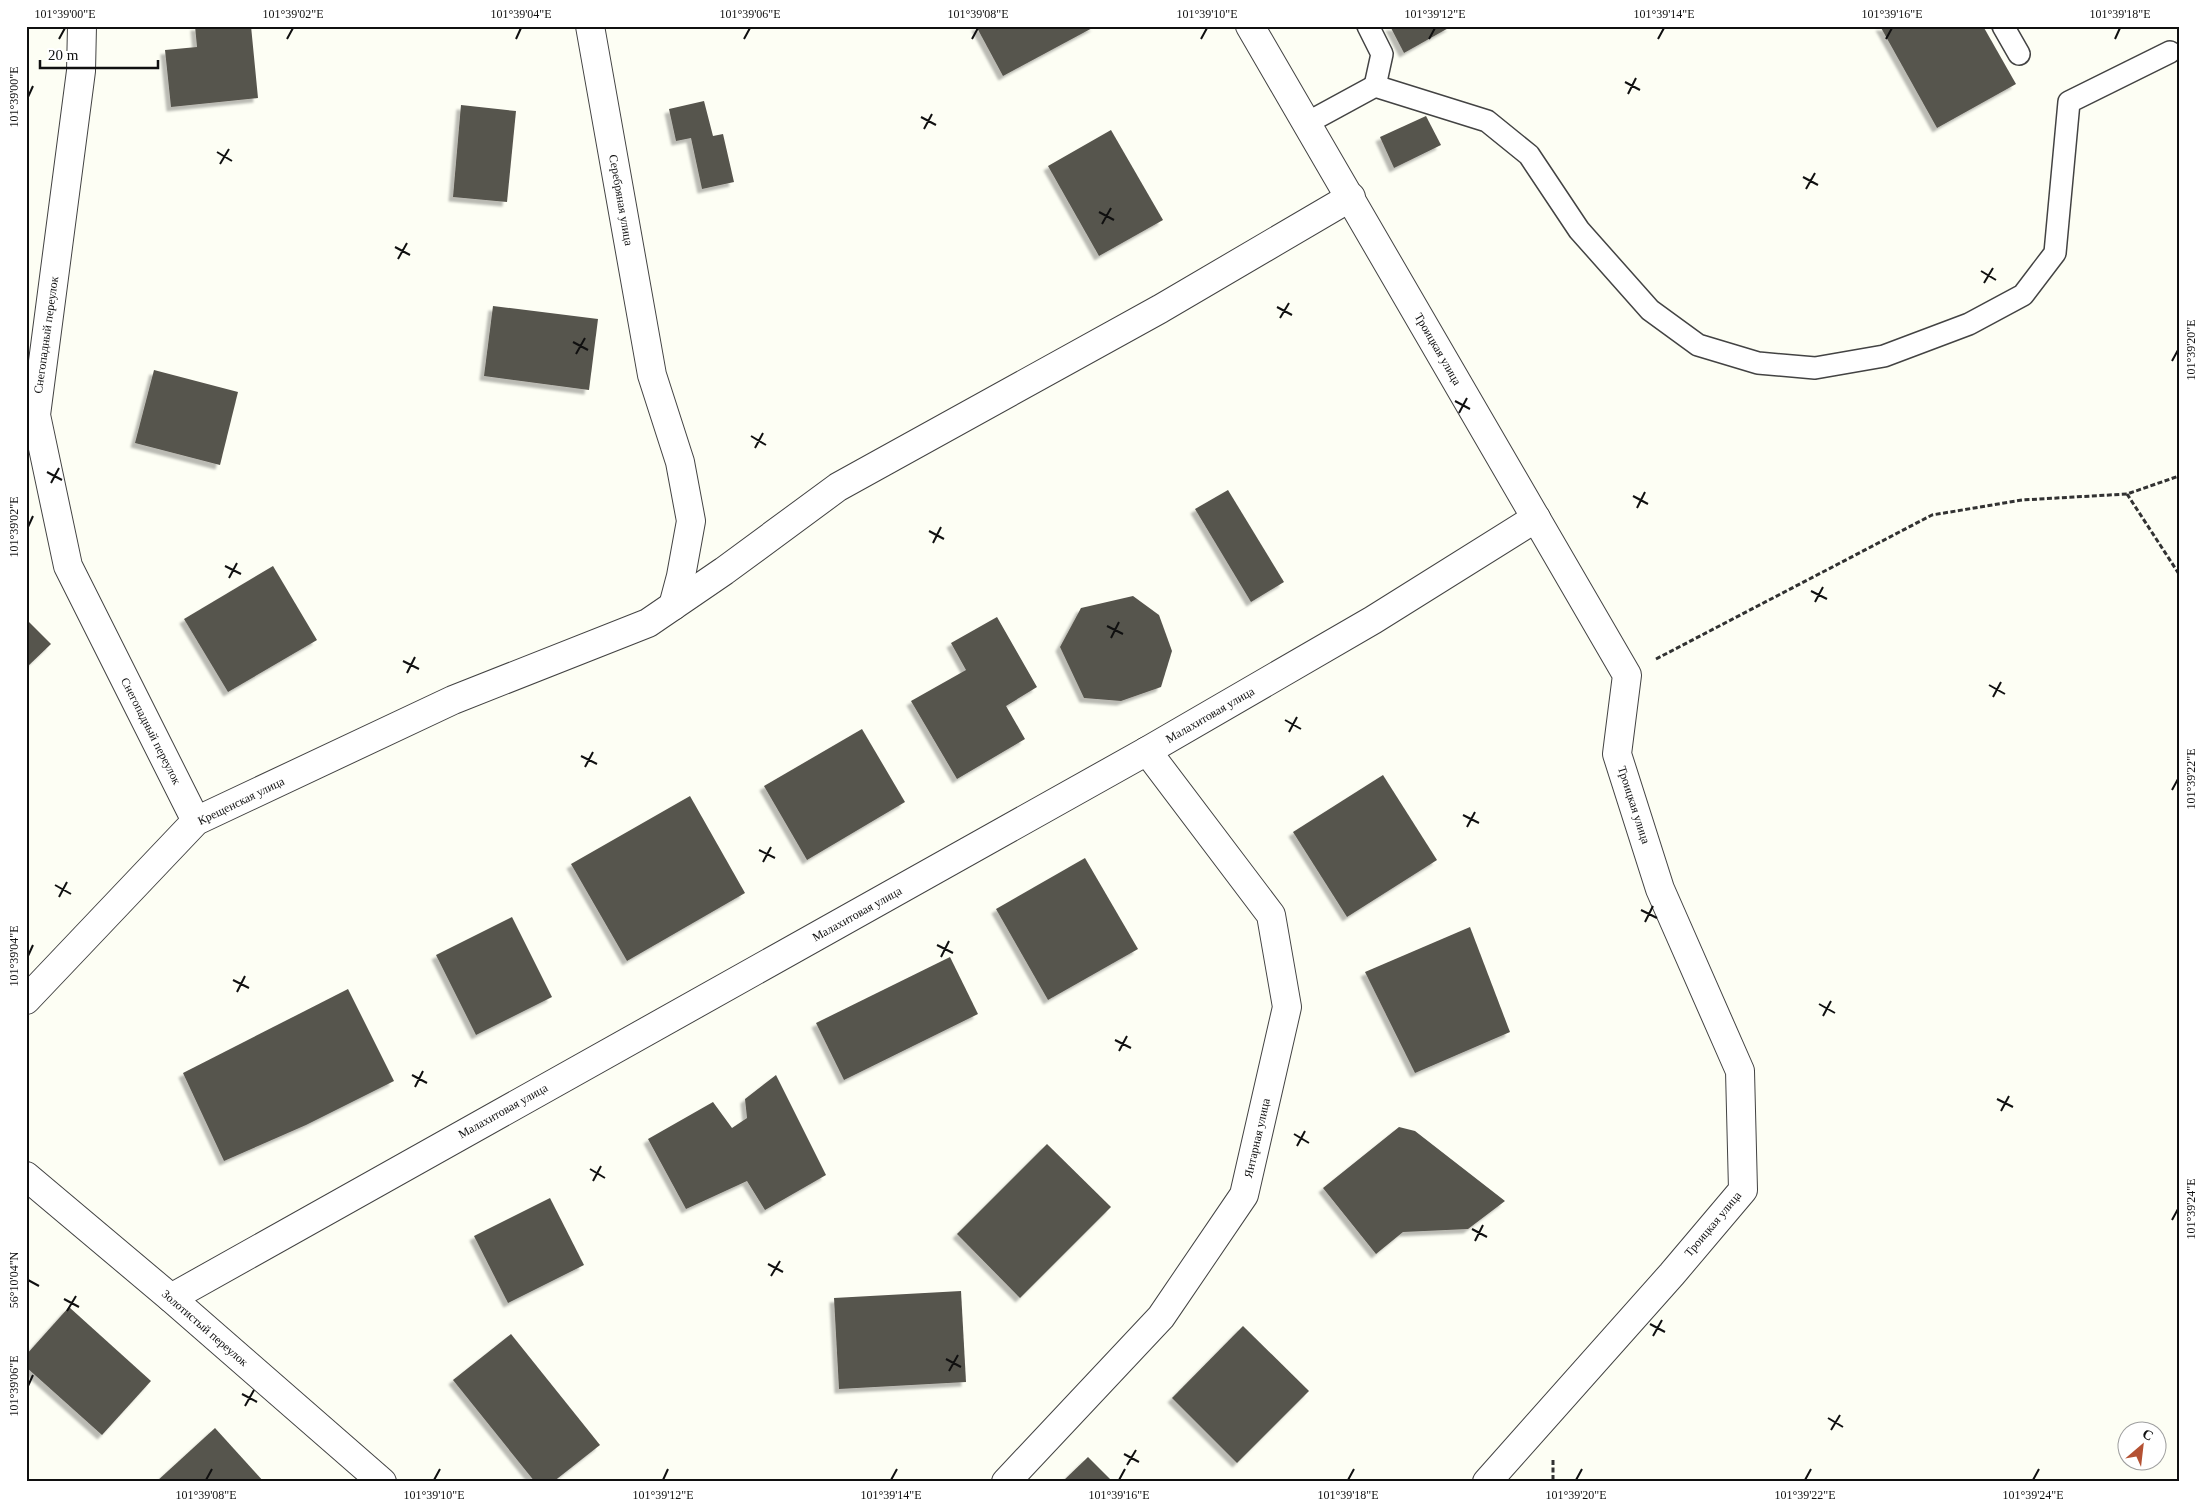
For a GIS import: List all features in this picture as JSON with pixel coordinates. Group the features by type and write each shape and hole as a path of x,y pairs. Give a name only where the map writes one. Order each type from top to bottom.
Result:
{"street":[{"name":"Снегопадный переулок","path":"82,26 81,71 31,419 68,566 196,821"},
{"name":"Серебряная улица","path":"590,26 652,375 680,462 691,521 681,576 673,606"},
{"name":"Троицкая улица","path":"1250,26 1627,675 1618,754 1660,889 1740,1072 1743,1190 1672,1274 1487,1482"},
{"name":"Крещенская улица","path":"26,1000 196,821 453,700 648,623 724,571 838,486 1160,309 1351,197"},
{"name":"Малахитовая улица","path":"171,1298 1148,751 1374,620 1536,518"},
{"name":"Янтарная улица","path":"1006,1482 1162,1317 1244,1195 1287,1007 1271,915 1148,751"},
{"name":"Золотистый переулок","path":"26,1176 171,1298 382,1482"}],"lane":[{"path":"1368,26 1382,54 1375,86"},
{"path":"2003,26 2019,54"},
{"path":"1307,123 1375,86 1487,121 1529,155 1579,230 1650,310 1698,345 1758,363 1815,368 1884,356 1969,324 2023,295 2055,253 2070,102 2170,52"}],"path":[{"path":"1627,675 1932,516 2022,500 2126,494 2179,476"},
{"path":"2126,494 2179,574"}],"building":[{"path":"195,26 251,26 258,98 171,107 165,50 197,47"},
{"path":"976,26 1096,26 1003,76"},
{"path":"1390,26 1452,26 1404,53"},
{"path":"1880,26 1983,26 2016,84 1937,128"},
{"path":"704,101 713,136 723,134 734,182 702,189 691,138 676,141 669,109"},
{"path":"461,105 516,111 507,202 453,197"},
{"path":"1426,116 1441,145 1394,168 1380,137"},
{"path":"1111,130 1163,220 1099,256 1048,166"},
{"path":"493,306 598,319 589,390 484,376"},
{"path":"154,370 238,392 220,465 135,443"},
{"path":"1228,490 1284,582 1251,602 1195,509"},
{"path":"273,566 317,640 228,692 184,619"},
{"path":"1133,596 1159,615 1172,651 1161,687 1121,701 1084,698 1060,647 1081,608"},
{"path":"997,617 1037,687 1006,706 1025,739 957,779 911,701 966,670 951,643"},
{"path":"26,619 51,644 26,668"},
{"path":"862,729 905,802 807,860 764,786"},
{"path":"1383,775 1437,860 1347,917 1293,832"},
{"path":"690,796 745,893 627,961 571,864"},
{"path":"1085,858 1138,949 1048,1000 996,909"},
{"path":"512,917 552,997 476,1035 436,955"},
{"path":"1470,927 1510,1032 1415,1073 1365,972"},
{"path":"950,957 978,1014 844,1080 816,1023"},
{"path":"348,989 394,1081 306,1125 224,1161 183,1073"},
{"path":"776,1075 826,1175 765,1210 747,1181 686,1209 648,1139 713,1102 732,1128 747,1118 745,1099"},
{"path":"1399,1127 1415,1131 1505,1201 1468,1229 1403,1232 1376,1254 1323,1188"},
{"path":"1047,1144 1111,1207 1020,1298 957,1234"},
{"path":"550,1198 584,1265 508,1303 474,1236"},
{"path":"961,1291 966,1382 839,1389 834,1298"},
{"path":"69,1307 151,1381 102,1435 26,1367 26,1355"},
{"path":"1243,1326 1309,1391 1237,1463 1172,1398"},
{"path":"511,1334 600,1445 553,1482 535,1482 453,1380"},
{"path":"215,1428 264,1482 156,1482"},
{"path":"1088,1457 1113,1482 1062,1482"}]}
